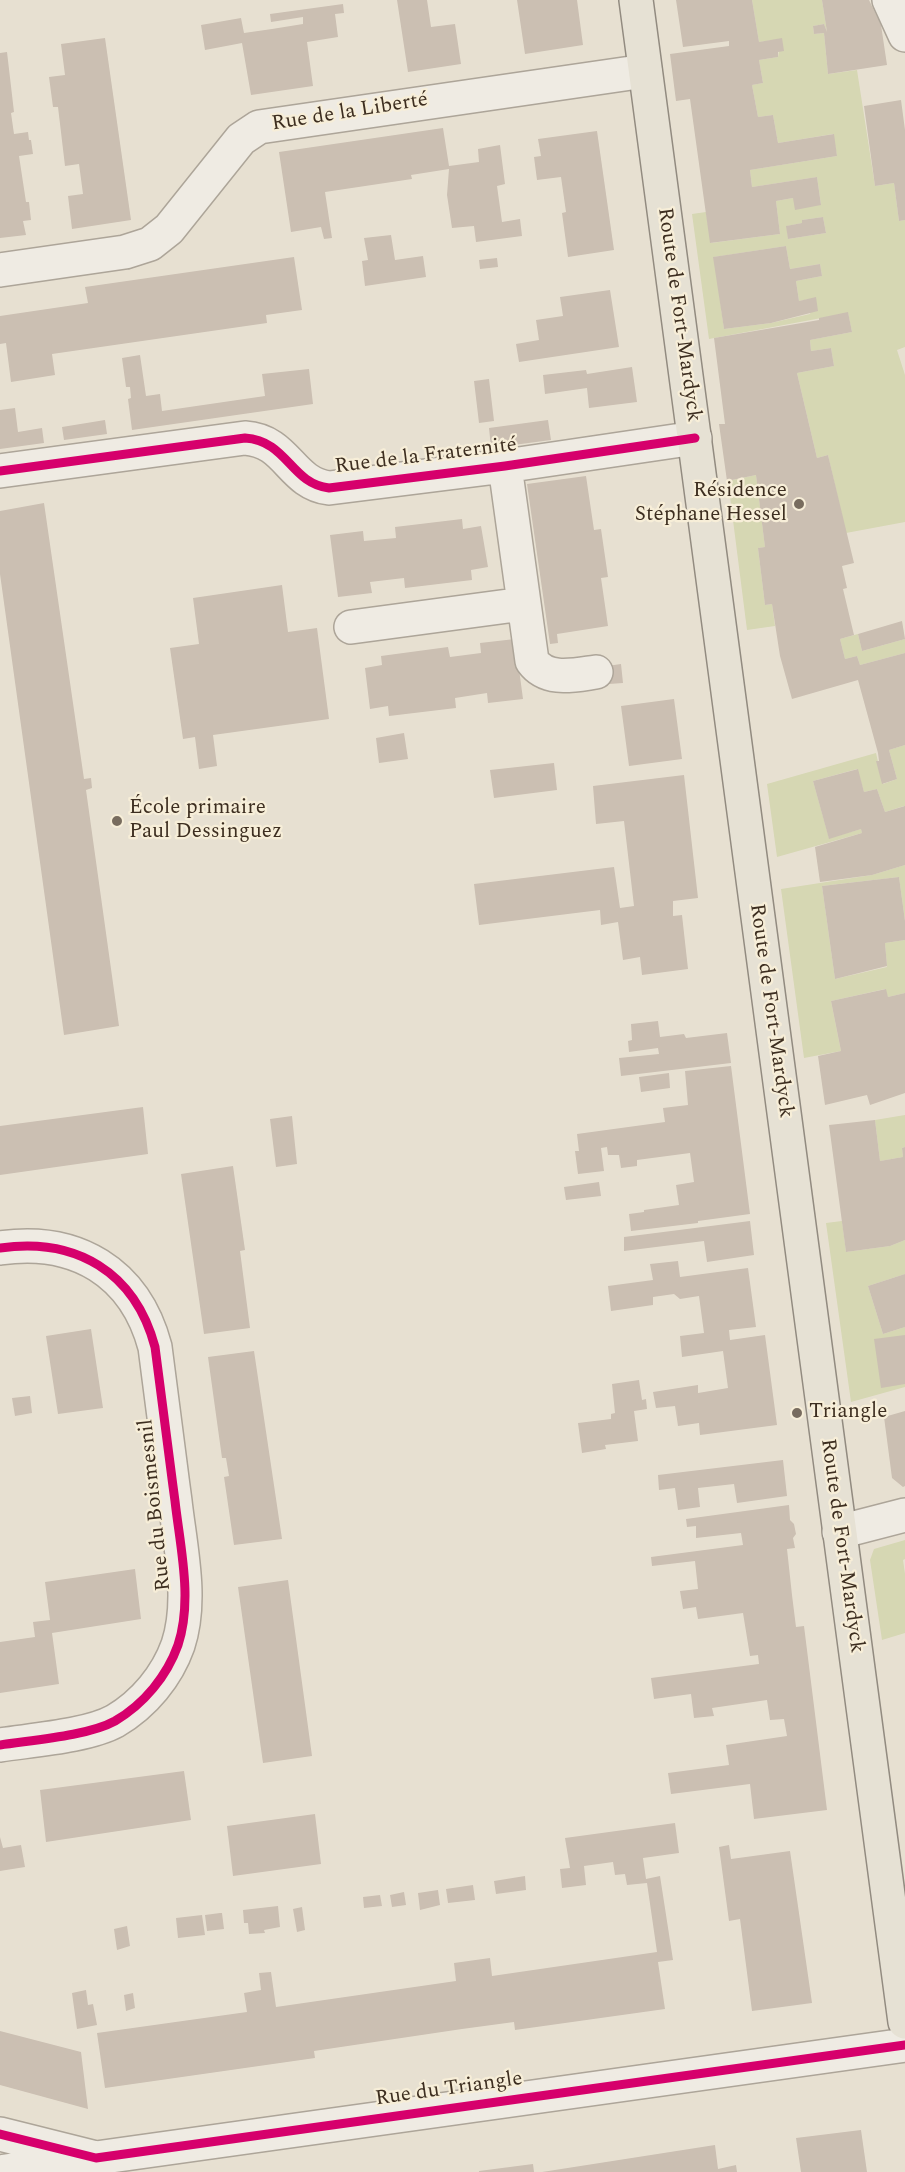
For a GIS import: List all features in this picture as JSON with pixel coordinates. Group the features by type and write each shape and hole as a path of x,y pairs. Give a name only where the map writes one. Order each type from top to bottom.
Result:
{"main road":[{"name":"Route de Fort-Mardyck","path":"636,0 905,2022"}],"street":[{"path":"889,0 905,35"},
{"name":"Rue de la Liberté","path":"0,270 125,252 150,244 169,229 241,139 259,127 645,70"},
{"name":"Rue de la Fraternité","path":"0,471 245,438 265,441 279,451 310,483 329,488 505,466 695,438"},
{"path":"505,466 529,652 537,668 544,672 563,676 596,672"},
{"path":"351,627 523,604"},
{"name":"Rue du Boismesnil","path":"0,1248 46,1246 80,1255 117,1280 145,1317 155,1347 183,1564 184,1604 178,1644 170,1664 144,1698 130,1710 114,1722 98,1727 0,1745"},
{"path":"839,1532 905,1515"},
{"name":"Rue du Triangle","path":"0,2172 22,2167 905,2045"},
{"name":"Rue du Triangle","path":"0,2134 96,2158"}],"green space":[{"path":"752,0 822,0 827,32 824,24 813,26 814,34 824,33 828,74 857,70 875,186 894,183 899,221 905,220 905,347 897,350 905,375 905,522 846,533 828,455 817,458 797,373 834,366 831,348 811,351 810,340 852,332 848,313 709,339 692,214 706,212 711,243 780,234 776,201 793,198 821,205 817,177 752,187 750,170 837,156 833,134 778,143 773,115 758,117 752,85 763,83 759,60 778,57 781,39 759,42","holes":["823,217 826,233 788,239 787,226 802,223 802,220","786,246 790,269 820,264 822,276 796,281 799,301 815,298 810,314 771,323 724,329 714,257"]},
{"path":"756,475 765,547 758,548 765,605 772,604 775,626 747,630 728,481"},
{"path":"858,634 862,651 905,639 905,653 860,665 857,656 845,659 840,639"},
{"path":"905,745 905,808 904,806 885,812 877,789 864,792 857,769 813,781 829,838 861,829 862,833 777,857 767,784 876,753 883,784 897,779 889,750"},
{"path":"905,865 905,921 899,877 822,886 835,979 887,967 885,943 905,940 905,993 888,997 885,989 831,1001 841,1051 804,1058 781,889 872,875"},
{"path":"905,1115 903,1157 880,1161 875,1120"},
{"path":"842,1221 846,1252 890,1246 905,1240 905,1274 868,1286 883,1334 905,1327 905,1387 851,1402 826,1223"},
{"path":"905,1540 905,1559 903,1560 905,1633 882,1640 870,1560 874,1549"}],"building":[{"path":"397,0 427,0 431,27 455,24 461,64 408,72"},
{"path":"517,0 577,0 583,45 525,54"},
{"path":"676,0 752,0 759,42 782,38 784,51 778,52 778,57 759,60 763,83 752,85 758,117 773,115 778,143 834,134 837,156 750,170 752,187 817,177 821,205 795,210 793,198 776,201 780,234 710,243 690,99 676,101 670,54 729,46 729,41 683,47"},
{"path":"822,0 869,0 881,25 887,65 828,74 824,33 814,34 813,26 824,24 827,32"},
{"path":"343,4 344,13 335,14 338,37 307,42 313,86 251,95 242,43 205,50 201,25 241,18 244,33 272,29 303,24 303,17 271,22 270,14"},
{"path":"105,38 131,220 72,229 68,196 83,194 79,164 65,166 58,107 53,107 49,77 65,75 61,44"},
{"path":"7,52 14,112 11,113 14,134 28,132 33,154 19,156 31,220 23,221 26,235 0,238 0,53"},
{"path":"901,100 905,130 905,220 899,221 894,183 875,186 864,106"},
{"path":"443,128 449,166 479,162 478,149 500,145 505,184 497,186 502,222 520,219 522,236 476,242 474,226 452,228 447,195 449,169 411,175 412,179 325,192 332,238 324,239 321,227 291,232 279,152"},
{"path":"597,131 614,250 568,257 562,213 566,212 561,177 537,180 534,157 541,156 538,139"},
{"path":"823,217 826,233 788,239 786,226 802,223 802,220"},
{"path":"391,235 395,260 423,256 426,277 365,286 362,261 368,260 364,238"},
{"path":"786,246 790,269 820,264 822,276 796,281 799,301 816,297 818,311 771,323 724,329 713,257"},
{"path":"294,257 302,310 266,315 267,323 52,354 55,375 11,382 6,343 0,344 0,316 88,303 85,287"},
{"path":"497,258 498,267 480,269 479,260"},
{"path":"610,290 619,347 519,362 516,344 539,340 536,320 563,316 560,297"},
{"path":"848,312 852,332 810,340 811,351 831,348 834,366 797,373 817,458 828,455 854,563 842,566 847,588 843,589 854,635 840,639 845,659 857,656 860,665 905,653 905,745 889,750 897,779 882,784 876,761 879,761 878,753 858,680 792,699 780,656 772,604 765,605 758,548 765,547 756,475 727,481 719,424 725,424 714,338 819,320 819,318"},
{"path":"140,355 146,396 160,394 162,411 265,396 262,374 309,369 313,404 132,430 128,399 131,398 130,387 126,387 122,358"},
{"path":"632,367 637,402 589,408 587,388 545,394 543,375 586,370 587,374"},
{"path":"489,379 494,421 479,423 474,381"},
{"path":"15,408 18,432 42,428 44,443 0,449 0,410"},
{"path":"105,420 107,434 64,440 62,427"},
{"path":"548,420 551,440 491,448 489,428"},
{"path":"586,476 594,530 601,529 608,577 601,578 608,626 557,634 558,643 550,644 527,484"},
{"path":"44,503 84,779 91,778 92,788 86,790 119,1026 64,1035 0,574 0,511"},
{"path":"462,519 463,529 481,526 488,567 471,570 472,580 405,588 404,578 370,582 372,593 338,597 330,535 363,531 364,541 396,538 395,527"},
{"path":"282,585 288,632 317,628 329,719 213,735 217,766 199,769 195,737 183,739 170,648 199,644 193,598"},
{"path":"902,621 905,639 862,651 858,634"},
{"path":"515,639 523,699 488,703 487,693 455,698 456,708 389,716 388,706 370,709 365,668 382,665 381,656 448,647 450,657 481,653 480,643"},
{"path":"621,664 623,683 609,684 607,666"},
{"path":"674,699 682,759 629,766 621,706"},
{"path":"404,733 408,759 379,763 376,738"},
{"path":"554,763 557,790 494,798 490,770"},
{"path":"858,769 864,792 877,789 885,812 905,806 905,865 872,875 820,882 815,847 862,833 861,829 829,839 813,781"},
{"path":"684,775 698,898 673,901 673,916 682,915 688,969 642,975 640,957 623,960 618,922 601,925 600,910 479,925 474,884 614,867 620,908 634,906 624,821 596,824 593,786"},
{"path":"899,877 905,921 905,940 885,943 887,966 835,979 822,886"},
{"path":"886,989 888,997 905,993 905,1093 870,1105 867,1095 825,1105 818,1056 841,1051 831,1001"},
{"path":"658,1021 660,1037 684,1034 686,1038 727,1033 731,1063 621,1076 619,1058 659,1054 658,1048 629,1052 628,1041 632,1040 631,1024"},
{"path":"731,1066 750,1214 631,1231 629,1214 679,1205 676,1185 694,1182 690,1153 637,1160 637,1166 621,1168 619,1155 608,1155 607,1147 601,1148 604,1171 578,1174 575,1151 579,1151 577,1134 665,1122 663,1108 688,1105 685,1071"},
{"path":"669,1073 670,1088 641,1092 639,1077"},
{"path":"143,1107 148,1154 0,1175 0,1126"},
{"path":"292,1116 297,1164 276,1167 270,1119"},
{"path":"875,1120 880,1161 903,1157 902,1148 905,1147 905,1240 890,1246 846,1252 829,1125"},
{"path":"233,1166 245,1250 240,1251 250,1328 204,1334 181,1174"},
{"path":"599,1182 601,1196 566,1200 564,1187"},
{"path":"750,1221 754,1255 707,1262 704,1241 624,1251 624,1237"},
{"path":"678,1261 680,1277 748,1268 756,1327 729,1330 730,1340 765,1335 777,1425 700,1435 699,1423 678,1426 675,1406 656,1408 653,1392 698,1385 698,1393 728,1388 723,1351 682,1357 680,1336 704,1333 699,1296 680,1299 674,1294 653,1297 653,1305 611,1311 608,1286 653,1280 650,1264"},
{"path":"905,1274 905,1327 883,1334 868,1286"},
{"path":"91,1329 103,1408 58,1414 46,1336"},
{"path":"905,1335 905,1384 881,1388 874,1339"},
{"path":"254,1351 282,1539 234,1545 224,1477 229,1476 226,1458 222,1458 208,1357"},
{"path":"639,1380 642,1400 646,1399 647,1409 634,1411 638,1441 605,1445 606,1449 582,1453 578,1423 611,1419 611,1414 615,1413 612,1384"},
{"path":"30,1396 32,1413 15,1416 12,1398"},
{"path":"905,1411 905,1486 903,1487 892,1478 884,1417"},
{"path":"783,1460 787,1496 737,1503 734,1484 698,1488 700,1507 678,1510 675,1488 659,1490 658,1475"},
{"path":"789,1505 790,1520 794,1524 796,1534 793,1538 795,1548 787,1549 792,1595 796,1627 804,1626 827,1810 754,1819 750,1784 671,1794 668,1773 729,1765 726,1745 787,1736 784,1719 770,1720 767,1700 712,1708 714,1716 694,1718 691,1694 654,1699 651,1678 759,1664 758,1655 750,1656 743,1613 698,1619 696,1607 683,1609 680,1591 698,1589 695,1561 652,1566 651,1557 743,1545 741,1533 696,1538 696,1526 687,1527 686,1519"},
{"path":"135,1569 141,1619 52,1633 59,1684 0,1693 0,1642 35,1637 33,1622 50,1620 45,1582"},
{"path":"288,1580 312,1756 263,1763 238,1587"},
{"path":"184,1771 191,1820 46,1842 40,1790"},
{"path":"315,1814 321,1864 233,1876 227,1826"},
{"path":"675,1823 679,1853 643,1858 646,1879 660,1876 673,1960 658,1962 665,2009 515,2030 514,2022 462,2029 314,2051 315,2058 105,2088 97,2033 247,2012 244,1993 261,1990 259,1973 271,1972 276,2007 456,1981 454,1963 490,1958 492,1976 657,1952 647,1883 627,1885 625,1874 615,1875 613,1862 584,1866 586,1885 562,1888 560,1869 570,1868 565,1838"},
{"path":"0,1837 3,1848 21,1845 25,1867 0,1871"},
{"path":"729,1845 731,1859 790,1851 812,2003 752,2011 740,1919 729,1921 719,1847"},
{"path":"525,1876 526,1890 496,1894 494,1881"},
{"path":"473,1885 475,1900 448,1903 446,1889"},
{"path":"438,1890 440,1905 420,1910 418,1893"},
{"path":"404,1892 406,1905 392,1907 390,1895"},
{"path":"380,1895 382,1906 364,1908 363,1897"},
{"path":"278,1906 280,1927 264,1930 265,1933 249,1934 248,1923 244,1923 243,1910"},
{"path":"302,1907 305,1930 297,1932 293,1909"},
{"path":"222,1913 224,1929 207,1931 205,1915"},
{"path":"202,1915 205,1935 178,1938 176,1918"},
{"path":"127,1926 130,1946 117,1950 114,1929"},
{"path":"86,1990 88,2005 93,2004 97,2025 77,2029 72,1993"},
{"path":"133,1993 135,2008 126,2011 124,1995"},
{"path":"0,2031 81,2052 88,2109 0,2085"},
{"path":"861,2130 867,2172 801,2172 796,2138"},
{"path":"715,2145 718,2169 736,2165 737,2172 542,2172"},
{"path":"533,2164 534,2172 479,2172 479,2171"}],"cycle path":[{"path":"0,471 245,438 271,446 305,478 316,485 329,488 505,466 695,438"},
{"path":"0,1248 28,1246 53,1248 77,1255 98,1265 117,1280 133,1298 146,1321 155,1347 185,1592 185,1610 178,1645 168,1668 136,1706 104,1726 59,1737 0,1745"},
{"path":"0,2134 96,2158 905,2045"}],"place":[{"name":"Résidence Stéphane Hessel","path":"799,504"},
{"name":"École primaire Paul Dessinguez","path":"117,821"},
{"name":"Triangle","path":"797,1413"}]}
